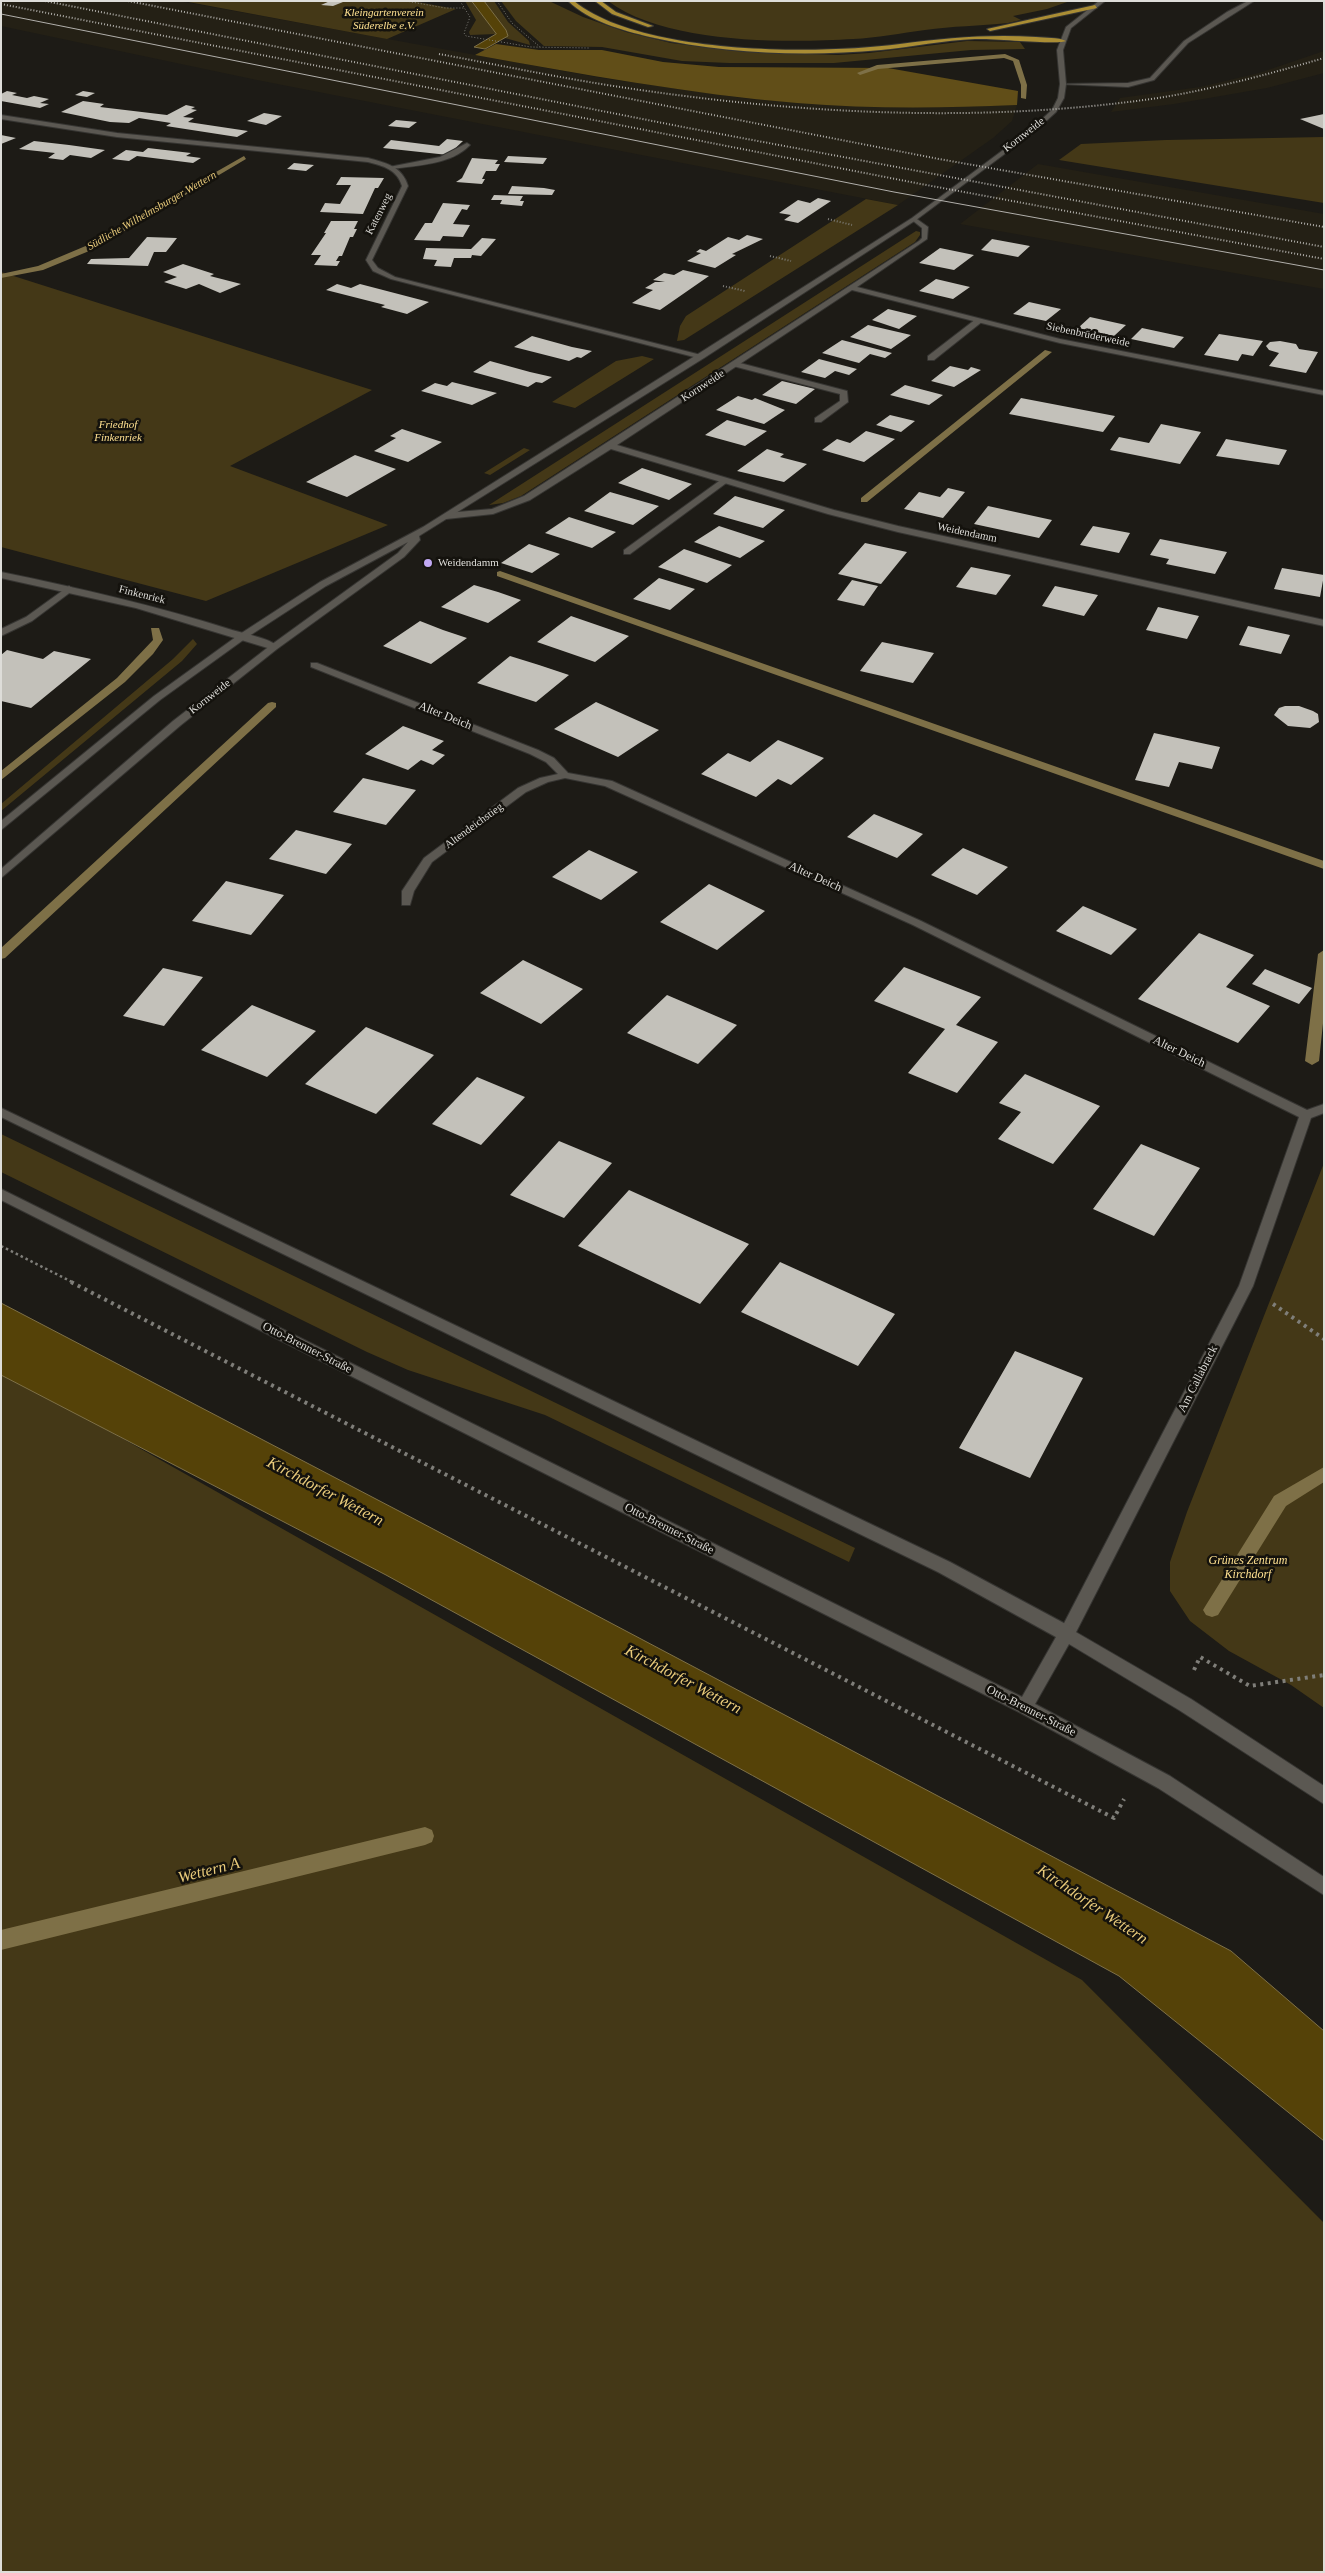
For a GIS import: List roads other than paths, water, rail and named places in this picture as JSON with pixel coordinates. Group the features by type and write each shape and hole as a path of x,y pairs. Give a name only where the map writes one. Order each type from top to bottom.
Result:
{"highway":[{"path":"570,1 584,12 626,28 677,41 734,48 854,50 978,37 1063,41"},
{"path":"597,1 614,13 654,27"},
{"path":"982,29 1096,7"},
{"path":"990,28 1027,30"},
{"path":"1048,32 1059,36 1063,41"},
{"path":"802,44 821,44"}],"main road":[{"name":"Kornweide","path":"914,219 1046,119 1057,105 1063,84"},
{"path":"1306,1115 1324,1108"},
{"path":"1,1112 936,1563 1067,1633"}],"street":[{"name":"Kornweide","path":"1063,84 1060,60 1063,41 1074,21 1103,1"},
{"path":"1063,84 1128,85 1152,79 1186,42 1216,21 1252,1"},
{"path":"1,117 117,135 368,160 392,167 450,157 460,153 467,145"},
{"name":"Katenweg","path":"392,167 403,176 405,186 368,260 378,272 393,278 701,356"},
{"name":"Kornweide","path":"1,827 157,698 243,636 323,584 426,529 446,516 701,356 914,219 925,227 925,238 921,242 610,446 527,498 509,506 478,514 446,516"},
{"name":"Siebenbrüderweide","path":"851,288 1060,341 1324,393"},
{"path":"931,358 979,321"},
{"path":"736,364 844,392 844,402 818,420"},
{"name":"Weidendamm","path":"610,446 831,512 898,529 1324,623"},
{"path":"627,552 725,481"},
{"name":"Kornweide","path":"1,875 126,766 274,648 401,555 426,529"},
{"name":"Finkenriek","path":"1,575 69,589 206,624 274,648"},
{"path":"1,632 29,619 69,589"},
{"name":"Alter Deich","path":"314,665 534,752 550,760 566,775 608,783 917,923 1306,1115"},
{"name":"Altendeichstieg","path":"406,903 408,891 428,860 522,790 544,780 566,775"},
{"name":"Am Callabrack","path":"1025,1707 1067,1633 1246,1286 1306,1115"},
{"name":"Otto-Brenner-Straße","path":"1,1194 1025,1707 1164,1782 1324,1887"},
{"path":"1067,1633 1186,1704 1324,1796"}],"water":[{"path":"472,1 484,1 506,30 508,36 485,49 474,47 496,34"},
{"name":"Kirchdorfer Wettern","path":"1,1303 1231,1951 1324,2031 1324,2141 1119,1976 386,1575 1,1375"}],"waterway":[{"path":"860,73 877,67 1005,56 1016,60 1024,85 1024,98"},
{"name":"Südliche Wilhelmsburger Wettern","path":"1,276 40,268 91,247 244,158"},
{"path":"864,500 1048,352"},
{"path":"500,574 1324,865"},
{"path":"1,777 121,680 149,652 158,640 155,630"},
{"path":"1,955 272,705"},
{"path":"1312,1061 1324,954"},
{"path":"1212,1610 1280,1501 1324,1474"},
{"name":"Wettern A","path":"1,1940 425,1836"}],"tram line":[{"path":"1,14 894,192 1324,270"}],"railway":[{"path":"45,1 683,127 1324,247"},
{"path":"128,1 939,159 1324,227"},
{"path":"1,4 921,184 1324,259"},
{"path":"439,54 575,80 754,104 889,112 956,113 1024,111 1158,98 1241,81 1324,58"}],"place":[{"name":"Weidendamm","path":"428,563"}],"park label":[{"name":"Kleingartenverein Süderelbe e.V.","path":"384,19"},
{"name":"Friedhof Finkenriek","path":"118,431"},
{"name":"Grünes Zentrum Kirchdorf","path":"1248,1568"}]}
